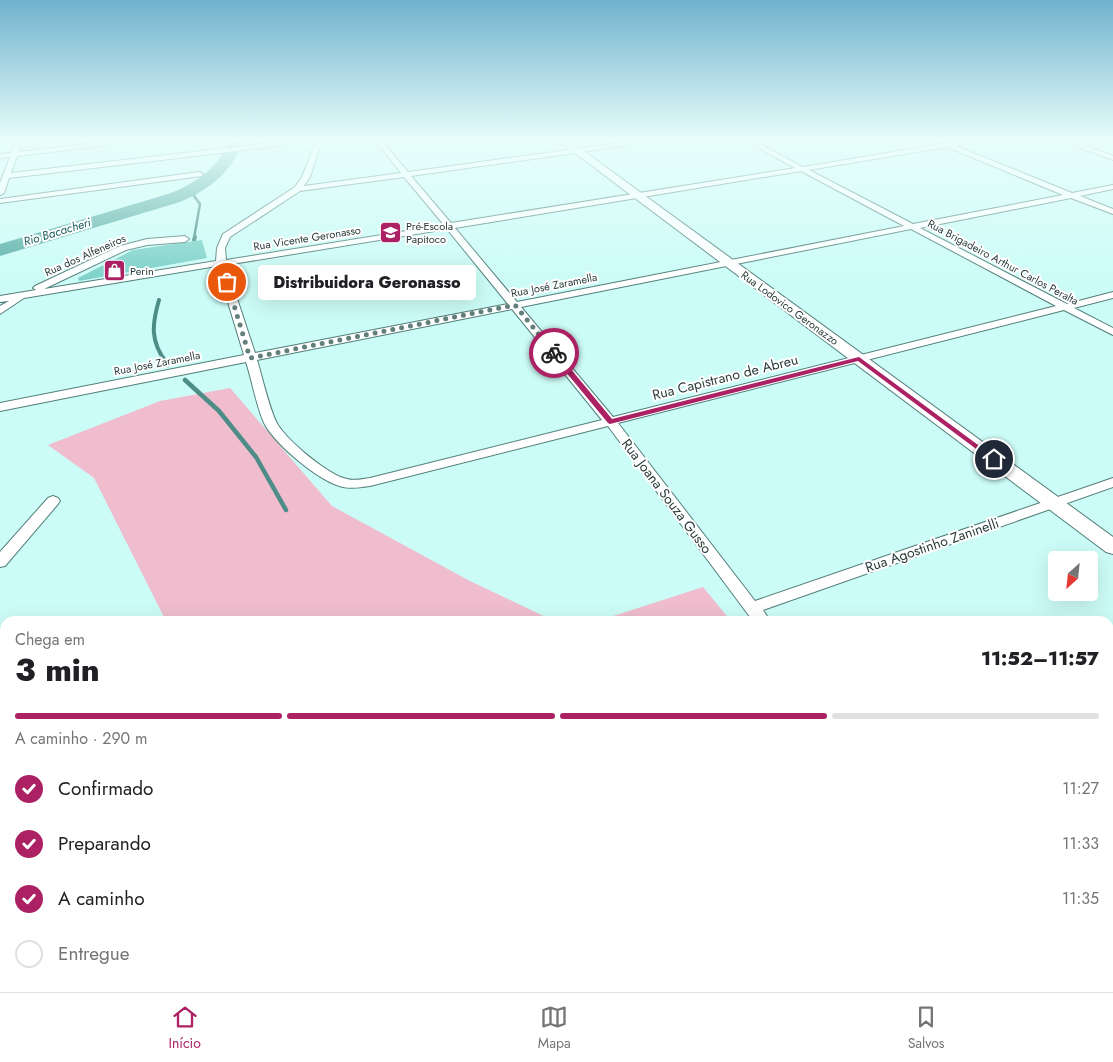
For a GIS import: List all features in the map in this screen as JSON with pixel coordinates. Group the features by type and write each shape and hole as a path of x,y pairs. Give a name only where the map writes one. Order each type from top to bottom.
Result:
{"main road":[{"name":"Rua Lodovico Geronazzo","path":"628,187 1113,547"}],"street":[{"path":"0,201 101,187"},
{"path":"250,358 221,263 221,248 226,236 298,189 310,187"},
{"name":"Rua Joana Souza Gusso","path":"417,187 610,421 758,616"},
{"name":"Rua Vicente Geronasso","path":"0,299 687,187"},
{"name":"Rua Brigadeiro Arthur Carlos Peralta","path":"837,187 1113,332"},
{"path":"1052,187 1113,212"},
{"name":"Rua José Zaramella","path":"0,407 1111,187"},
{"name":"Rua dos Alfeneiros","path":"0,311 26,295 123,248 147,242 185,238"},
{"name":"Rua Capistrano de Abreu","path":"250,358 271,424 276,432 327,475 345,484 370,482 1113,295"},
{"name":"Rua Agostinho Zaninelli","path":"752,608 1113,482"},
{"path":"0,562 53,501"}],"shaded area":[{"path":"230,388 332,506 468,580 544,616 163,616 94,478 48,445 160,401"},
{"path":"703,587 727,616 613,616"}],"building":[{"name":"Perin","path":"202,240 207,258 79,281 78,278 133,250"}],"waterway":[{"name":"Rio Bacacheri","path":"0,250 174,198 198,187"},
{"path":"194,238 200,204 194,196 195,190"},
{"path":"159,300 154,332 157,347 166,362"},
{"path":"165,361 168,365"},
{"path":"185,380 219,411 256,457 286,510"}],"way so far":[{"path":"227,282 250,358 515,305 554,353"}],"place":[{"name":"Pré-Escola Papitoco","path":"390,232"},
{"name":"Perin","path":"114,271"},
{"name":"Distribuidora Geronasso","path":"227,282"}],"route":[{"path":"554,353 610,421 859,359 994,459"}]}
